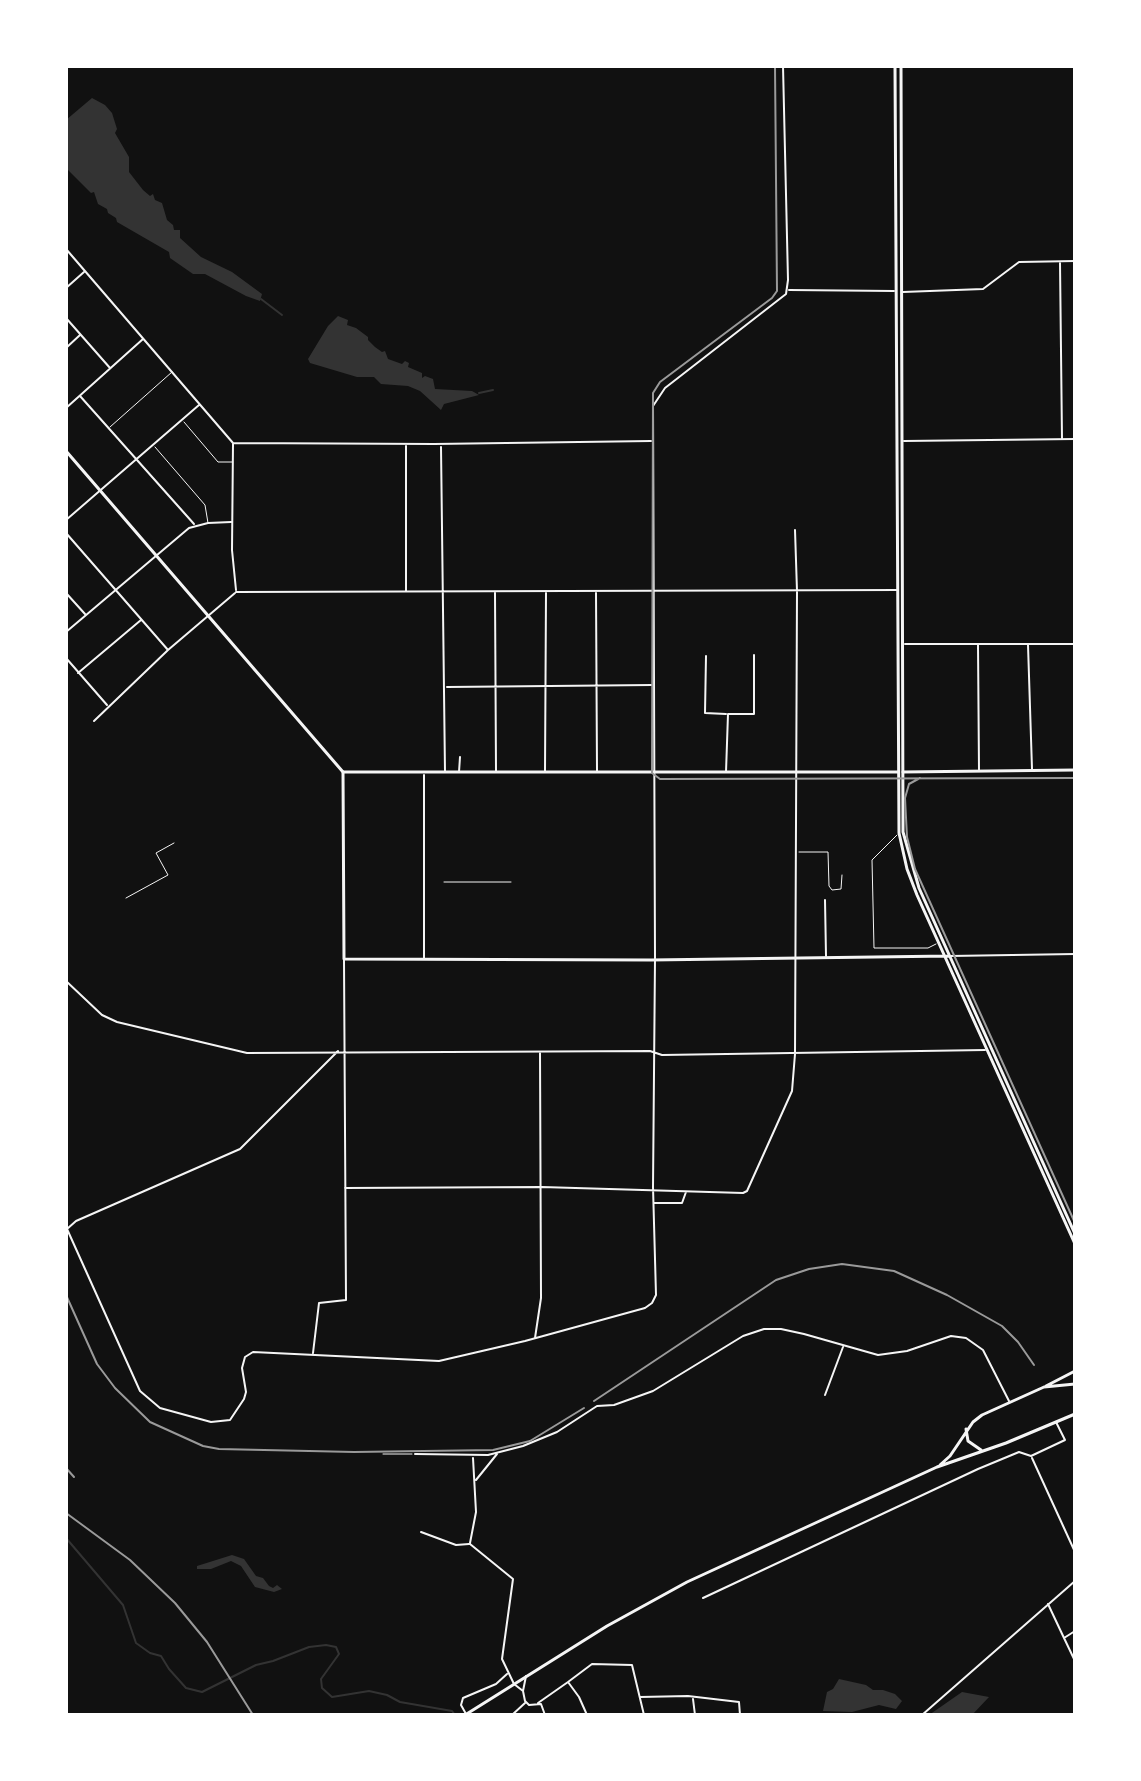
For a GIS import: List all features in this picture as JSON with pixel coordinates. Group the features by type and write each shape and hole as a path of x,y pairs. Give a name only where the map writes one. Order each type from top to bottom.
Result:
{"main road":[{"path":"895,66 901,811 906,849 947,956 1075,1244"},
{"path":"899,291 901,66"},
{"path":"66,451 343,772 344,959 947,956"},
{"path":"901,590 904,644 899,833 907,869 1075,1234"},
{"path":"343,772 1075,770"},
{"path":"937,1467 950,1456 966,1429 982,1415 1075,1371"},
{"path":"1044,1387 1075,1384"},
{"path":"466,1715 643,1605 937,1467 983,1452 1075,1412"},
{"path":"966,1429 968,1441 983,1452"}],"street":[{"path":"338,1051 240,1149 76,1221 66,1229 140,1391 152,1404 216,1423 230,1420 244,1399 246,1392 242,1368 245,1357 253,1352 439,1361 535,1338 645,1308 652,1303 656,1295 653,1190 653,406 661,391 784,298 787,290 783,66"},
{"path":"66,249 233,443 231,522 236,592"},
{"path":"787,290 981,289 1019,262 1075,261"},
{"path":"1059,262 1062,439"},
{"path":"66,288 85,272"},
{"path":"66,318 111,368"},
{"path":"66,348 81,334"},
{"path":"66,408 144,338"},
{"path":"108,429 173,372"},
{"path":"80,396 195,525"},
{"path":"66,520 200,404"},
{"path":"182,420 215,460 232,462"},
{"path":"900,441 1075,439"},
{"path":"233,443 653,441"},
{"path":"406,444 406,593"},
{"path":"441,444 445,773"},
{"path":"154,445 205,505 208,523"},
{"path":"66,632 195,525 231,522"},
{"path":"345,1188 542,1187 743,1193 756,1173 792,1091 795,1054 795,530"},
{"path":"66,533 168,650"},
{"path":"94,721 168,650 236,592 901,590"},
{"path":"66,593 85,615"},
{"path":"495,593 496,772"},
{"path":"545,772 546,593"},
{"path":"596,593 597,772"},
{"path":"78,673 141,620"},
{"path":"904,644 1075,644"},
{"path":"978,644 979,771"},
{"path":"1028,645 1032,770"},
{"path":"706,656 705,713 754,714 754,655"},
{"path":"66,658 107,706"},
{"path":"444,687 653,685"},
{"path":"726,773 728,714"},
{"path":"459,773 460,757"},
{"path":"424,773 424,959"},
{"path":"899,833 872,860 874,948 928,948 938,942"},
{"path":"126,898 168,875 156,853 174,843"},
{"path":"796,852 828,852 830,889 841,889 842,875"},
{"path":"444,882 511,882"},
{"path":"825,900 826,956"},
{"path":"947,956 1075,954"},
{"path":"313,1353 319,1303 346,1300 344,959"},
{"path":"66,981 102,1015 148,1030 247,1053 540,1051 654,1052 662,1055 988,1050"},
{"path":"535,1338 541,1298 540,1051"},
{"path":"654,1203 682,1203 686,1191"},
{"path":"383,1454 472,1456 497,1453 551,1435 597,1406 614,1405 653,1391 743,1336 764,1329 804,1334 865,1353 891,1355 951,1336 966,1338 983,1350 1009,1402"},
{"path":"825,1395 843,1346"},
{"path":"703,1598 980,1468 1019,1452 1031,1456 1065,1440 1056,1421"},
{"path":"476,1481 497,1453"},
{"path":"470,1544 476,1512 472,1456"},
{"path":"1031,1456 1075,1552"},
{"path":"421,1532 456,1545 470,1544 514,1581 502,1659 514,1684 523,1691"},
{"path":"922,1715 1075,1581"},
{"path":"1048,1603 1075,1661"},
{"path":"1064,1638 1075,1631"},
{"path":"512,1715 526,1703 538,1703 592,1664 632,1665 644,1715"},
{"path":"466,1715 461,1705 463,1698 496,1684 508,1672"},
{"path":"526,1676 523,1691 526,1703"},
{"path":"568,1682 587,1715"},
{"path":"639,1698 663,1695 739,1702 740,1715"},
{"path":"693,1698 695,1715"},
{"path":"538,1703 542,1705 545,1715"}],"shaded area":[{"path":"92,98 112,113 117,129 115,133 129,157 129,172 143,190 162,203 167,220 174,230 180,230 180,238 201,257 232,272 262,294 260,301 205,274 193,274 170,258 169,252 117,222 107,209 98,204 94,192 91,193 66,168 66,120"},
{"path":"338,316 348,320 347,325 368,337 375,347 385,351 388,359 402,364 405,361 409,363 408,367 422,373 422,378 433,379 435,389 472,391 479,395 444,404 441,410 420,391 408,386 381,384 374,377 357,377 310,363 308,359 328,326"},
{"path":"232,1555 244,1559 256,1576 263,1578 269,1586 273,1588 277,1585 282,1589 274,1592 255,1587 241,1566 231,1561 211,1569 197,1569 197,1566"},
{"path":"839,1679 895,1694 902,1701 896,1709 879,1705 852,1712 823,1711 827,1692"},
{"path":"962,1692 989,1697 972,1715 929,1715"}],"waterway":[{"path":"261,299 282,315"},
{"path":"479,393 493,390"},
{"path":"66,1538 123,1605 136,1643 150,1653 161,1656 186,1688 202,1692 256,1665 309,1647 326,1645 336,1647 339,1654 321,1679 322,1688 332,1697 369,1691 400,1702 452,1711 455,1715"}],"tram line":[{"path":"775,66 777,291 772,298 660,382 653,393 652,773 660,779 1075,778"},
{"path":"920,778 909,784 905,798 907,837 915,869 1075,1223"}],"railway":[{"path":"594,1401 776,1280 809,1269 842,1264 894,1271 947,1295 1002,1326 1034,1365"},
{"path":"66,1295 97,1364 115,1388 150,1422 203,1446 354,1452 493,1450 530,1441 584,1408"},
{"path":"66,1468 74,1477"},
{"path":"66,1513 130,1560 175,1603 207,1642 253,1715"}]}
